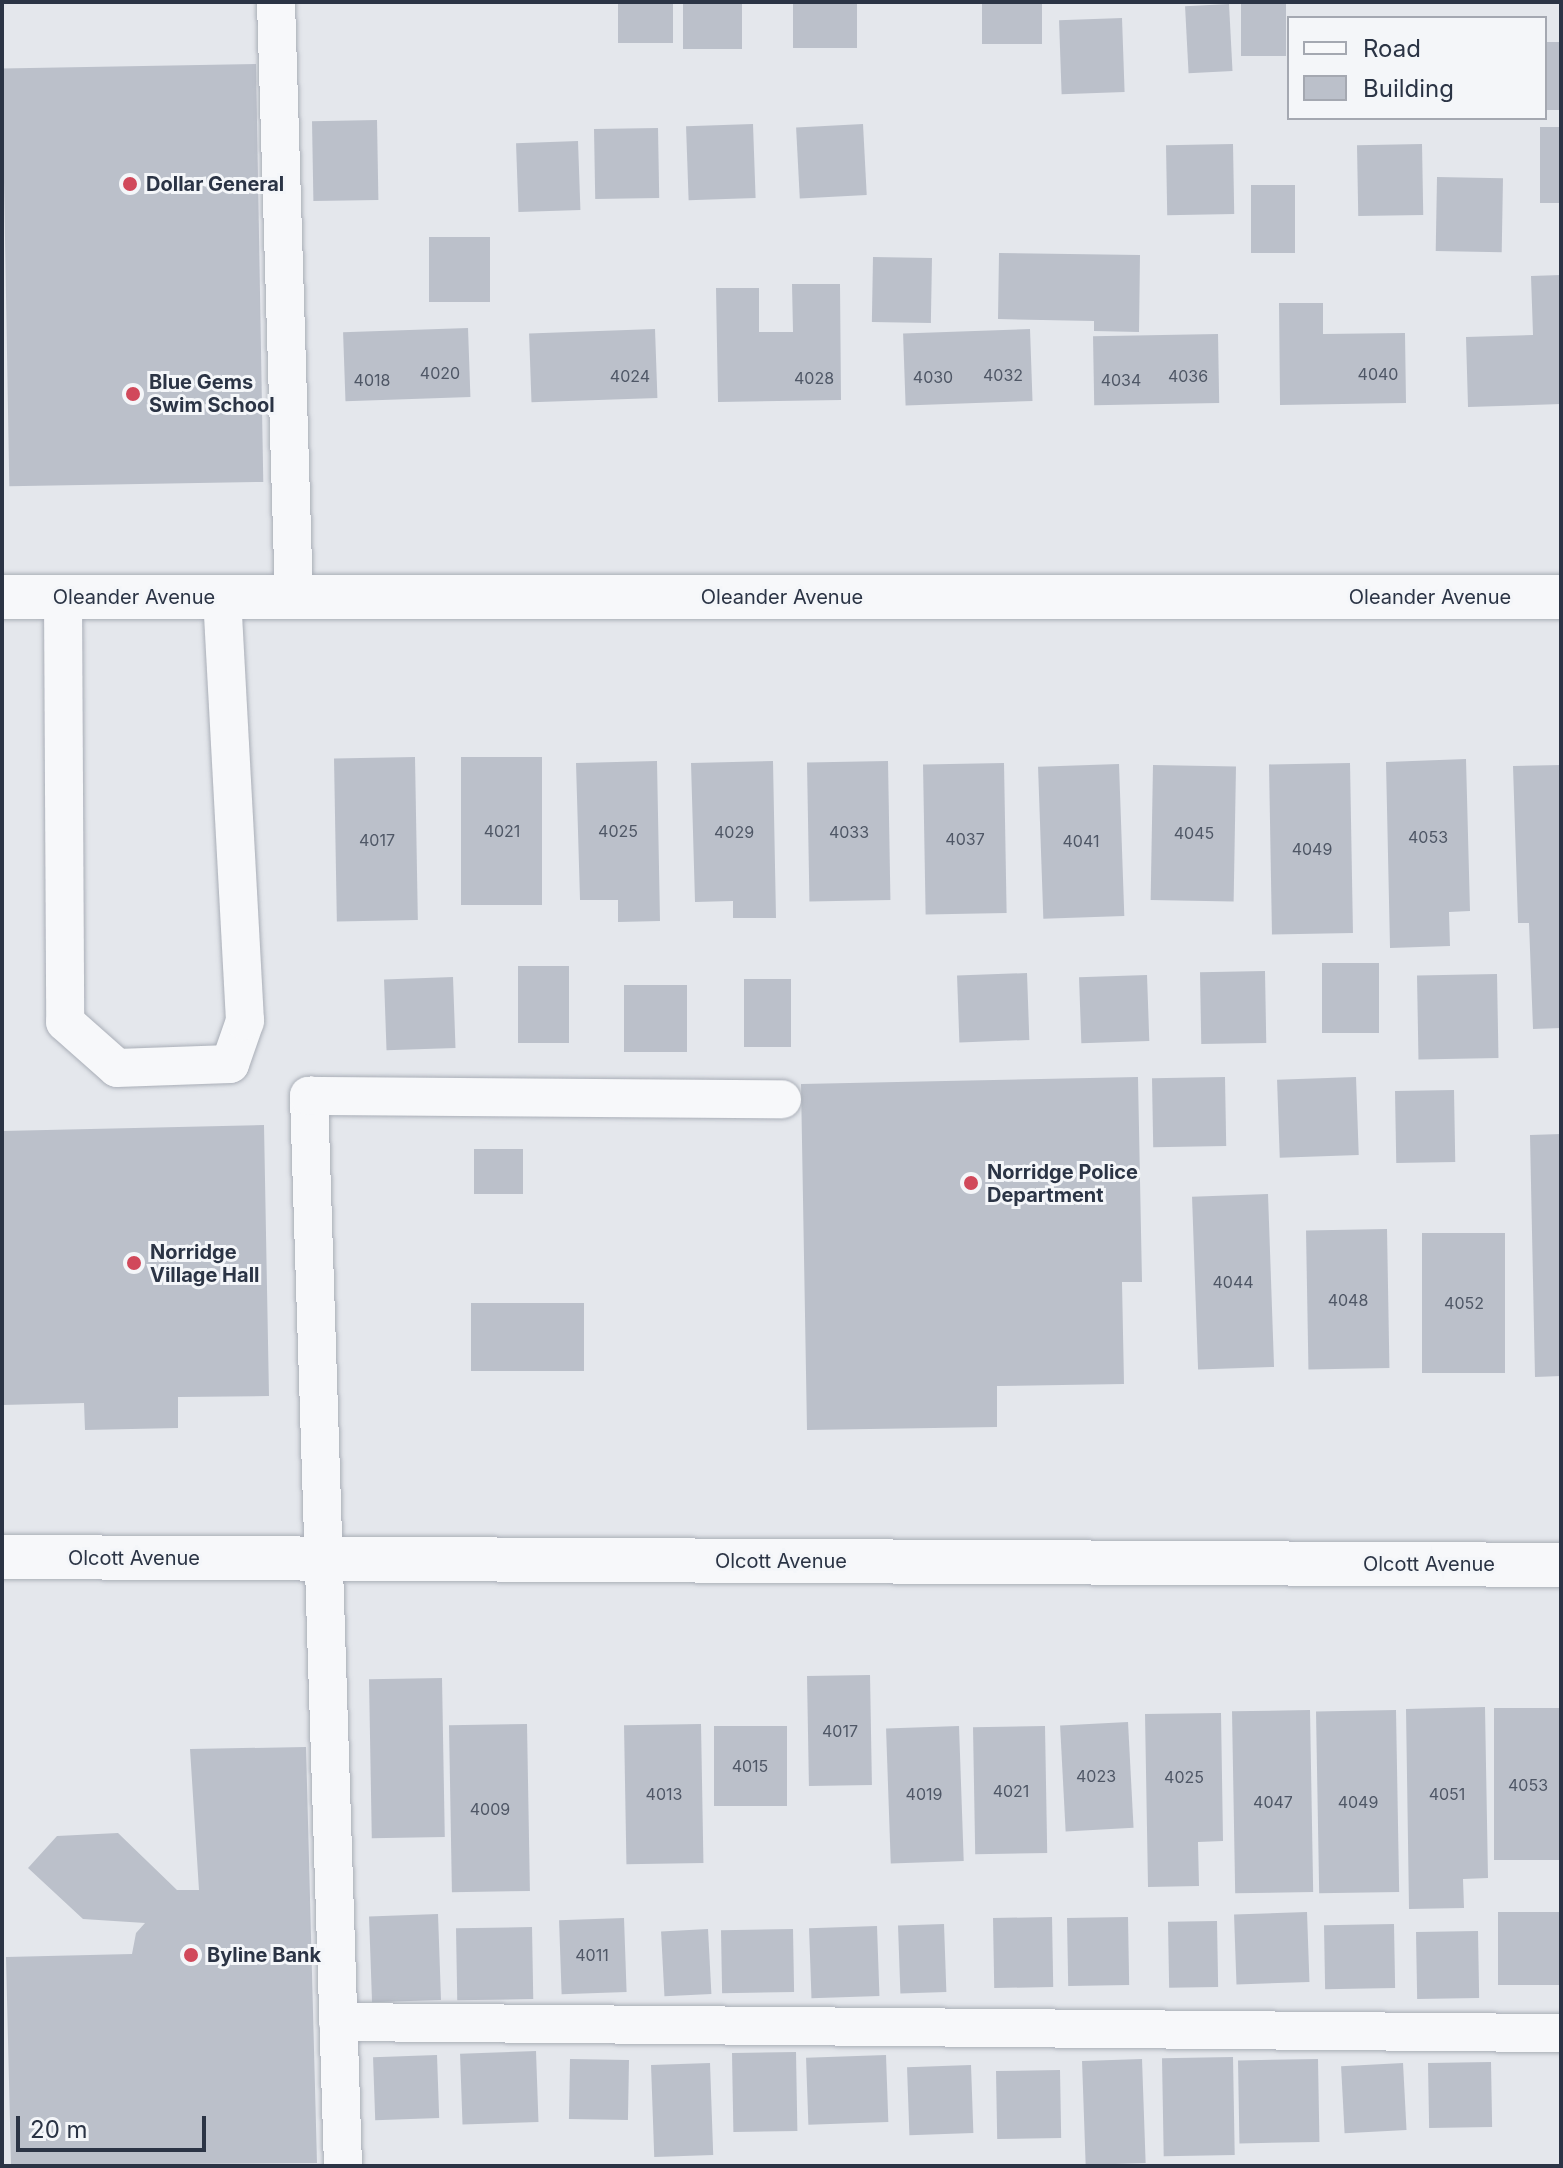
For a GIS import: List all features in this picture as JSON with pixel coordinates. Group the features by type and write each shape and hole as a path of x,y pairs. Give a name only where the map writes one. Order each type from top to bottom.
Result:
{"street":[{"name":"Oleander Avenue","path":"2,597 1561,597"},
{"name":"Olcott Avenue","path":"2,1557 1561,1565"}],"lane":[{"path":"276,2 294,597"},
{"path":"63,597 65,1022 117,1068 230,1064 245,1021 222,597"},
{"path":"343,2166 309,1096 782,1099"},
{"path":"338,2022 1561,2033"}],"building":[{"path":"618,2 673,2 673,43 618,43"},
{"path":"683,2 742,2 742,49 683,49"},
{"path":"793,2 857,2 857,48 793,48"},
{"path":"982,2 1042,2 1042,44 982,44"},
{"path":"1241,2 1286,2 1286,56 1241,56"},
{"path":"1229,4 1233,71 1189,73 1185,6"},
{"path":"1122,18 1125,92 1062,94 1059,20"},
{"path":"1547,42 1561,42 1561,110 1547,110"},
{"path":"256,64 263,482 9,486 2,68"},
{"path":"377,120 378,200 313,201 312,121"},
{"path":"753,124 756,198 689,200 686,126"},
{"path":"863,124 867,195 800,198 796,128"},
{"path":"1540,127 1561,127 1561,203 1540,203"},
{"path":"658,128 659,198 595,199 594,129"},
{"path":"578,141 580,210 518,212 516,143"},
{"path":"1233,144 1234,214 1167,215 1166,145"},
{"path":"1422,144 1423,215 1358,216 1357,145"},
{"path":"1437,177 1503,178 1502,252 1436,251"},
{"path":"1251,185 1295,185 1295,253 1251,253"},
{"path":"429,237 490,237 490,302 429,302"},
{"path":"999,253 1140,255 1139,332 1094,331 1094,321 998,319"},
{"path":"873,257 932,258 931,323 872,322"},
{"path":"1561,275 1561,404 1468,407 1466,337 1533,335 1531,276"},
{"path":"792,284 840,284 841,400 718,402 716,288 759,288 759,332 793,332"},
{"path":"1279,303 1323,303 1323,334 1405,333 1406,403 1280,405"},
{"path":"468,328 470,397 345,401 343,332"},
{"path":"655,329 657,398 531,402 529,333"},
{"path":"1030,329 1033,401 906,405 903,333"},
{"path":"1218,334 1219,403 1094,405 1093,336"},
{"path":"415,757 418,920 337,921 334,758"},
{"path":"461,757 542,757 542,905 461,905"},
{"path":"1466,759 1470,911 1449,912 1450,946 1390,948 1386,762"},
{"path":"657,761 660,921 618,922 618,900 580,900 576,763"},
{"path":"773,761 776,918 733,918 733,901 695,902 691,763"},
{"path":"888,761 890,900 809,901 807,762"},
{"path":"1004,763 1007,913 926,914 923,764"},
{"path":"1350,763 1353,933 1272,934 1269,764"},
{"path":"1119,764 1124,916 1043,919 1038,767"},
{"path":"1153,765 1236,766 1234,901 1151,900"},
{"path":"1561,765 1561,1028 1533,1029 1529,923 1518,923 1513,766"},
{"path":"1322,963 1379,963 1379,1033 1322,1033"},
{"path":"518,966 569,966 569,1043 518,1043"},
{"path":"1265,971 1266,1043 1201,1044 1200,972"},
{"path":"1027,973 1029,1040 959,1042 957,975"},
{"path":"1497,974 1498,1058 1418,1059 1417,975"},
{"path":"1147,975 1149,1041 1081,1043 1079,977"},
{"path":"453,977 455,1048 387,1050 384,979"},
{"path":"744,979 791,979 791,1047 744,1047"},
{"path":"624,985 687,985 687,1052 624,1052"},
{"name":"Norridge Police Department","path":"1138,1077 1142,1282 1122,1282 1124,1384 997,1386 997,1427 807,1430 801,1084"},
{"path":"1225,1077 1226,1146 1153,1147 1152,1078"},
{"path":"1356,1077 1359,1155 1280,1158 1277,1080"},
{"path":"1454,1090 1455,1162 1396,1163 1395,1091"},
{"name":"Norridge Village Hall","path":"264,1125 269,1396 178,1397 178,1428 85,1430 84,1403 2,1405 2,1131"},
{"path":"1561,1134 1561,1376 1535,1377 1530,1135"},
{"path":"474,1149 523,1149 523,1194 474,1194"},
{"path":"1268,1194 1274,1367 1198,1370 1192,1197"},
{"path":"1387,1229 1389,1368 1308,1369 1306,1230"},
{"path":"1422,1233 1505,1233 1505,1373 1422,1373"},
{"path":"471,1303 584,1303 584,1371 471,1371"},
{"path":"870,1675 872,1785 809,1786 807,1676"},
{"path":"442,1678 445,1837 372,1838 369,1679"},
{"path":"1485,1707 1488,1878 1463,1879 1464,1908 1409,1909 1406,1709"},
{"path":"1494,1708 1561,1708 1561,1860 1494,1860"},
{"path":"1310,1710 1313,1892 1235,1893 1232,1711"},
{"path":"1396,1710 1399,1892 1319,1893 1316,1711"},
{"path":"1221,1713 1223,1841 1198,1842 1199,1886 1148,1887 1145,1714"},
{"path":"1128,1722 1134,1828 1066,1831 1060,1726"},
{"path":"527,1724 530,1891 452,1892 449,1725"},
{"path":"701,1724 703,1863 626,1864 624,1725"},
{"path":"714,1726 787,1726 787,1806 714,1806"},
{"path":"959,1726 964,1861 891,1863 886,1729"},
{"path":"1045,1726 1047,1853 975,1854 973,1727"},
{"name":"Byline Bank","path":"306,1747 317,2163 11,2165 6,1957 132,1954 136,1933 145,1923 83,1919 28,1868 57,1836 118,1833 177,1890 199,1890 190,1749"},
{"path":"1307,1912 1309,1982 1236,1985 1234,1915"},
{"path":"1498,1912 1561,1912 1561,1985 1498,1985"},
{"path":"438,1914 441,2000 372,2002 369,1916"},
{"path":"1052,1917 1053,1987 994,1988 993,1918"},
{"path":"1128,1917 1129,1985 1068,1986 1067,1918"},
{"path":"624,1918 627,1992 562,1994 559,1920"},
{"path":"1217,1921 1218,1987 1169,1988 1168,1922"},
{"path":"944,1924 946,1992 900,1994 898,1926"},
{"path":"1394,1924 1395,1988 1325,1989 1324,1925"},
{"path":"877,1926 879,1996 811,1998 809,1928"},
{"path":"532,1927 533,1999 457,2000 456,1928"},
{"path":"708,1929 711,1994 664,1996 661,1931"},
{"path":"793,1929 794,1992 722,1993 721,1930"},
{"path":"1478,1931 1479,1998 1417,1999 1416,1932"},
{"path":"536,2051 538,2122 463,2125 460,2054"},
{"path":"796,2052 797,2131 733,2132 732,2053"},
{"path":"437,2055 439,2118 375,2120 373,2057"},
{"path":"886,2055 888,2122 808,2125 806,2058"},
{"path":"1233,2057 1235,2155 1164,2156 1162,2058"},
{"path":"570,2059 629,2060 628,2120 569,2119"},
{"path":"1142,2059 1146,2163 1086,2165 1082,2061"},
{"path":"1318,2059 1319,2142 1239,2143 1238,2060"},
{"path":"1491,2062 1492,2127 1429,2128 1428,2063"},
{"path":"710,2063 713,2155 654,2157 651,2065"},
{"path":"1403,2063 1407,2130 1345,2133 1341,2066"},
{"path":"971,2065 973,2133 909,2135 907,2067"},
{"path":"1060,2070 1061,2138 997,2139 996,2071"}],"place":[{"name":"Dollar General","path":"130,184"},
{"name":"Blue Gems Swim School","path":"133,394"},
{"name":"Norridge Police Department","path":"971,1183"},
{"name":"Norridge Village Hall","path":"134,1263"},
{"name":"Byline Bank","path":"191,1955"}]}
